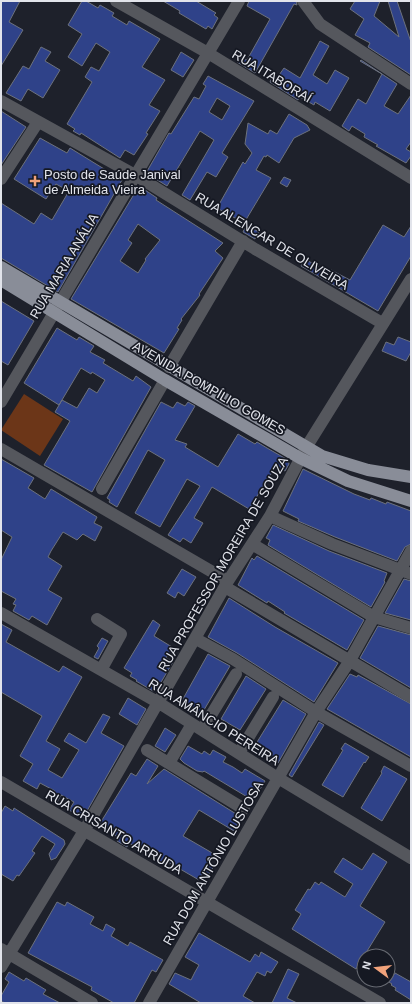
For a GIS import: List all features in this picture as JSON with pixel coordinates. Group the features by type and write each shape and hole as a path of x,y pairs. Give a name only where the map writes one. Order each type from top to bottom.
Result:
{"main road":[{"name":"AVENIDA POMPÍLIO GOMES","path":"1,267 56,307 165,380 300,458 348,482 411,501"},
{"name":"AVENIDA POMPÍLIO GOMES","path":"1,280 56,307 169,367 322,456 368,470 411,477"}],"street":[{"name":"RUA ITABORAÍ","path":"116,1 208,53 411,178"},
{"name":"RUA MARIA ANÁLIA","path":"1,402 239,1"},
{"path":"303,1 320,24 411,84"},
{"name":"RUA ALENCAR DE OLIVEIRA","path":"1,101 135,175 382,323"},
{"path":"1,179 38,122"},
{"path":"169,367 243,241"},
{"name":"RUA PROFESSOR MOREIRA DE SOUZA","path":"1,967 5,951 84,830 196,639 226,584 270,516 307,446 382,323 411,279"},
{"path":"102,488 165,380"},
{"path":"1,449 226,584 349,662 411,697"},
{"path":"270,516 406,573"},
{"path":"252,544 374,617 411,628"},
{"name":"RUA DOM ANTÔNIO LUSTOSA","path":"149,1003 316,712 349,662 374,617 406,573 411,551"},
{"name":"RUA AMÂNCIO PEREIRA","path":"1,613 159,703 278,778 411,858"},
{"path":"97,619 121,634 101,670"},
{"path":"196,639 232,658 316,712 411,766"},
{"path":"169,763 236,674"},
{"path":"238,753 273,697"},
{"path":"147,750 244,809"},
{"name":"RUA CRISANTO ARRUDA","path":"1,782 376,1002"},
{"path":"5,951 92,1003"}],"shaded area":[{"path":"24,394 63,419 40,456 1,430"}],"building":[{"path":"1,1 20,1 9,22 23,30 1,66"},
{"path":"82,1 86,1 98,8 100,5 114,13 112,16 127,25 129,21 160,39 142,67 165,80 149,105 160,111 146,133 148,134 134,155 125,150 120,158 81,133 80,135 73,131 75,129 67,124 92,82 85,77 91,67 99,71 110,52 96,43 82,66 68,57 82,34 68,25"},
{"path":"163,1 196,1 216,13 214,15 218,18 212,29 208,26 206,29 179,13 180,11"},
{"path":"249,1 296,1 297,5 294,4 255,73 237,62 241,57 247,60 270,19 247,6"},
{"path":"355,1 380,1 374,16 399,37 388,1 397,1 411,42 411,75 368,47 370,43 355,35 364,19 350,9"},
{"path":"320,41 329,46 313,75 327,84 335,70 349,78 330,111 315,102 314,105 300,97 298,100 270,82 273,76 277,78 284,68 300,78"},
{"path":"41,47 51,52 45,61 60,70 43,98 28,89 21,101 6,93 23,66 29,69"},
{"path":"181,52 194,60 183,77 171,70"},
{"path":"361,60 382,74 360,61"},
{"path":"382,74 397,84 384,106 398,114 411,95 411,142 406,149 411,152 411,156 406,163 376,146 378,145 364,137 365,134 352,126 349,131 342,126 358,99 366,104"},
{"path":"208,76 254,101 222,153 228,157 216,177 207,172 190,200 182,195 214,140 200,131 167,186 146,173 169,133 171,134 194,97 199,99 206,86 203,84","holes":["217,98 230,106 222,120 209,112"]},
{"path":"1,111 26,127 1,165"},
{"path":"289,114 307,125 310,130 294,138 279,163 267,155 266,157 264,156 256,170 271,178 244,223 217,208 243,162 245,164 252,153 245,144 248,123 268,134 270,130 277,134"},
{"path":"40,138 67,153 70,148 122,180 58,292 1,258 1,203 34,224 41,213 52,220 69,191 56,184 46,199 14,179"},
{"path":"284,177 291,180 287,187 280,183"},
{"path":"139,186 157,198 156,200 223,243 215,251 223,258 199,294 200,295 181,319 182,320 177,328 179,329 164,353 71,299","holes":["138,224 160,240 145,259 146,260 138,273 120,261 132,243 128,240"]},
{"path":"246,225 259,232 255,239 243,232"},
{"path":"383,225 404,237 411,226 411,256 378,311 301,266 305,259 329,273 331,270 350,280"},
{"path":"1,301 34,321 8,365 1,361"},
{"path":"57,328 77,340 79,337 94,346 90,352 105,360 103,363 133,381 136,376 151,387 92,492 44,465 70,421 55,412 62,400 77,408 89,388 97,393 105,380 92,372 91,374 81,368 59,405 24,383"},
{"path":"398,337 411,342 411,352 406,361 382,351 386,342 394,345"},
{"path":"161,402 173,408 177,402 185,406 188,402 195,406 175,440 187,444 185,447 218,467 238,434 255,444 257,442 288,460 289,464 285,471 276,466 249,509 212,487 194,518 203,523 191,543 183,538 180,542 168,535 200,486 187,479 160,527 135,513 165,460 148,450 117,507 109,502 110,500 107,498"},
{"path":"1,459 34,478 28,488 45,499 51,489 97,517 94,523 102,527 95,541 83,534 77,540 63,532 51,551 48,557 62,566 48,590 62,598 47,625 32,616 29,620 13,611 16,605 13,604 16,599 1,591 1,560 12,537 1,530"},
{"path":"303,469 354,494 370,500 371,498 386,504 387,502 411,511 411,544 405,547 397,561 298,521 299,519 283,511"},
{"path":"273,525 329,551 387,573 385,582 371,607 268,545 270,540 266,538"},
{"path":"257,556 364,620 347,650 284,613 285,612 268,601 267,603 238,585 252,558 254,560"},
{"path":"182,569 196,577 184,596 178,592 175,598 167,593"},
{"path":"404,579 411,581 411,620 385,613"},
{"path":"229,598 275,627 338,663 314,702 237,653 208,637"},
{"path":"153,620 160,625 154,636 172,647 166,658 173,662 157,689 153,691 136,681 137,680 130,676 132,673 124,668"},
{"path":"1,624 12,630 6,642 59,672 63,666 82,677 46,741 60,749 48,770 62,778 79,750 64,741 69,733 86,743 103,714 110,717 101,733 124,746 83,818 69,810 74,802 61,795 57,802 50,799 55,791 40,783 37,789 23,781 33,764 20,756 42,716 1,692"},
{"path":"378,626 411,635 411,688 360,658"},
{"path":"102,638 108,641 98,659 94,657 99,648 97,646"},
{"path":"208,654 230,666 201,715 194,712 195,708 193,707 190,712 179,706"},
{"path":"350,674 357,677 358,675 411,704 411,757 327,709"},
{"path":"246,676 266,689 240,730 221,719"},
{"path":"128,698 146,709 137,725 119,714"},
{"path":"283,700 306,714 278,763 255,750 254,747"},
{"path":"319,722 324,725 292,777 289,775"},
{"path":"165,728 176,735 165,752 155,746"},
{"path":"345,743 369,757 365,763 364,762 343,797 322,785 343,750 341,749"},
{"path":"188,746 202,754 204,751 210,755 213,750 226,757 223,762 242,773 245,769 265,781 257,794 253,798 250,796 249,798 204,771 197,771 184,763 180,759"},
{"path":"147,759 158,766 147,784 164,769 241,817 234,831 199,810 183,836 214,854 209,863 214,866 209,874 204,871 199,880 168,862 166,865 129,843 127,847 117,841 119,838 99,825 131,773 136,776"},
{"path":"384,766 407,779 382,821 361,808 382,773 381,772"},
{"path":"5,806 13,811 14,808 64,840 65,844 56,858 51,860 49,854 55,844 42,836 32,851 35,853 19,876 17,875 13,881 1,874 1,813"},
{"path":"373,853 387,862 360,906 385,922 369,948 356,948 356,969 292,929 301,914 295,910 308,889 310,890 315,882 319,885 321,882 345,897 353,884 334,872 343,858 362,870"},
{"path":"57,902 65,906 67,902 94,917 90,924 103,931 106,924 115,929 111,936 128,946 130,942 163,960 156,972 152,970 134,1003 114,1003 91,990 92,987 28,953"},
{"path":"199,933 250,962 255,954 259,957 261,952 278,962 271,973 267,971 265,976 257,972 243,996 255,1003 201,1003 169,984 175,973 191,980 199,965 185,957"},
{"path":"288,969 299,974 287,998 297,1003 272,1003"},
{"path":"9,972 24,981 26,978 46,990 43,994 60,1003 5,1003 1,1001 1,996 9,982 5,979"},
{"path":"396,974 411,982 411,1000 395,990"}],"place":[{"name":"Posto de Saúde Janival de Almeida Vieira","path":"35,181"}]}
